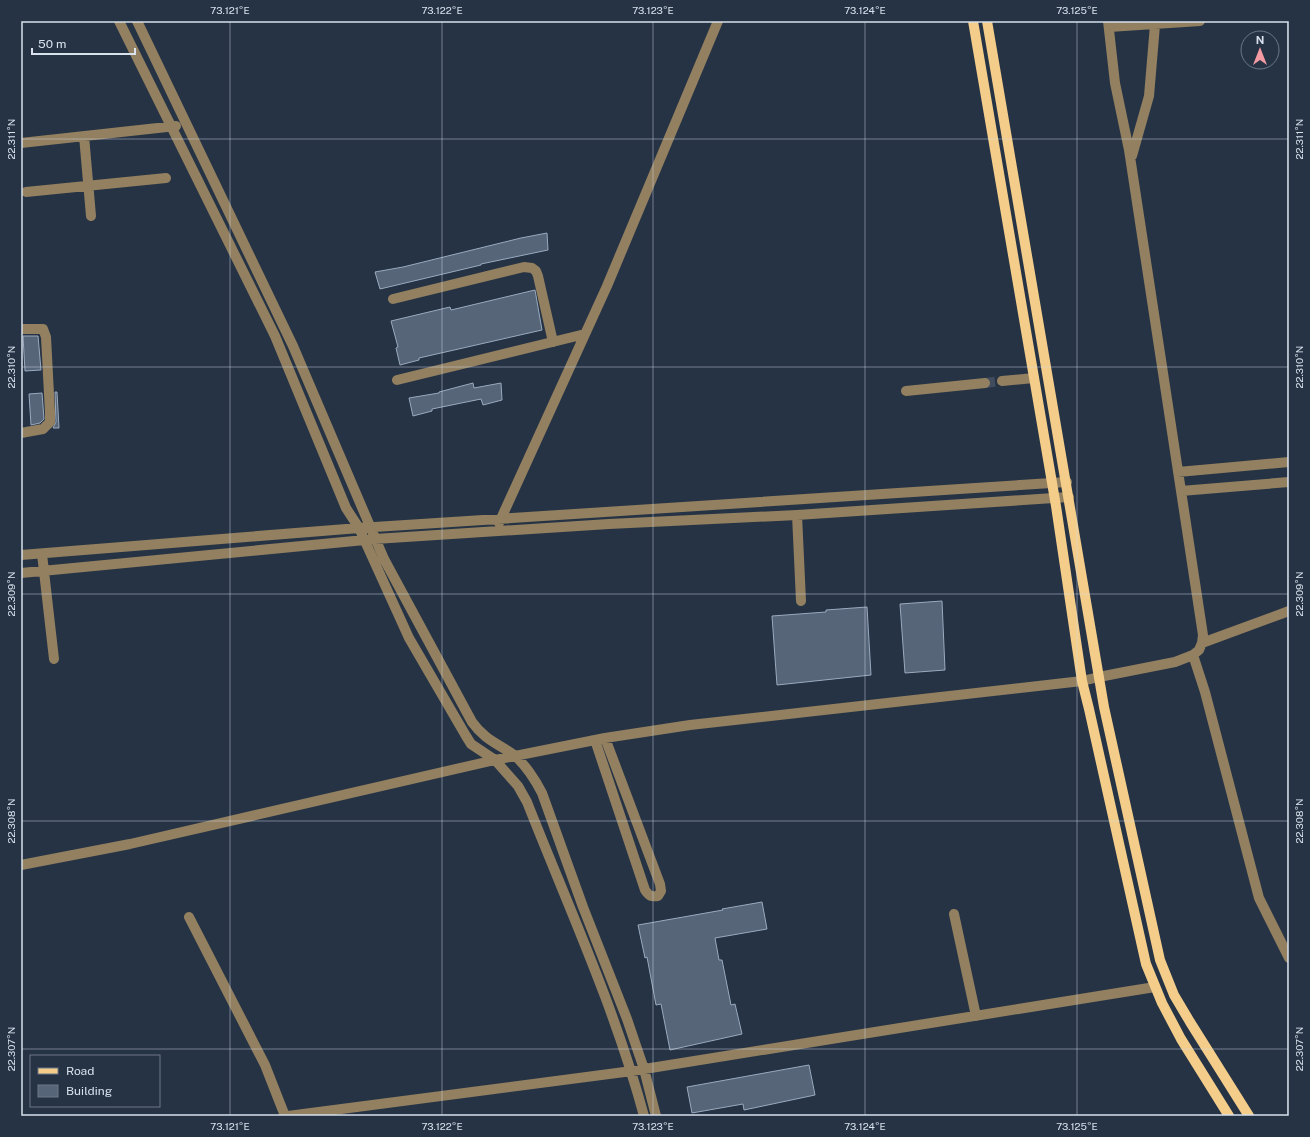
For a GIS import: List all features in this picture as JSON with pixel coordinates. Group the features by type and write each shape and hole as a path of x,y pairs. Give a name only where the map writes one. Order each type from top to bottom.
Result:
{"main road":[{"path":"973,21 1052,484 1082,681 1146,964 1162,1003 1182,1039 1230,1116"},
{"path":"987,21 1067,482 1104,707 1160,960 1178,1002 1250,1116"}],"street":[{"path":"119,21 275,336 346,508 364,540 409,638 471,744 495,760 518,786 526,802 610,1009 632,1071 644,1116"},
{"path":"138,21 293,346 384,559 472,722 489,740 515,756 533,778 542,793 583,907 627,1020 644,1069 656,1116"},
{"path":"495,532 585,334 718,21"},
{"path":"21,865 130,844 495,760 600,739 690,725 1082,681 1175,662 1193,655 1199,650 1203,635 1129,150 1115,82 1108,24 1155,25 1194,21"},
{"path":"1130,162 1149,96 1155,25"},
{"path":"21,143 187,125"},
{"path":"84,136 91,216"},
{"path":"26,192 166,178"},
{"path":"393,299 524,267 532,268 536,271 538,276 553,342"},
{"path":"21,329 43,329 46,337 50,413 50,422 43,429 21,433"},
{"path":"398,380 585,334"},
{"path":"1002,381 1034,378"},
{"path":"906,391 985,383"},
{"path":"1178,472 1289,462"},
{"path":"21,555 358,528 1067,482"},
{"path":"1181,491 1289,482"},
{"path":"21,573 375,539 609,524 797,515 1069,497"},
{"path":"797,515 801,601"},
{"path":"42,554 54,660"},
{"path":"1202,643 1289,611"},
{"path":"1193,655 1205,692 1259,898 1289,958"},
{"path":"600,739 660,884 661,890 658,896 652,897 645,890 600,739"},
{"path":"954,914 976,1016"},
{"path":"189,917 265,1064 286,1116 632,1071 1155,987"}],"building":[{"path":"547,233 548,250 481,264 380,289 375,272 403,267"},
{"path":"535,290 542,330 419,358 419,360 400,365 396,348 398,347 391,321 450,307 451,310"},
{"path":"23,336 38,336 41,370 25,371"},
{"path":"473,383 474,388 501,383 502,400 483,405 481,399 432,409 432,411 413,416 409,398 439,393"},
{"path":"55,392 57,392 59,428 53,428 56,422"},
{"path":"42,393 44,419 40,423 31,425 29,394"},
{"path":"942,601 945,670 905,673 900,604"},
{"path":"867,607 871,675 777,685 772,616"},
{"path":"762,902 767,929 715,938 719,960 722,960 731,1005 735,1004 742,1034 670,1050 661,1004 656,1005 647,957 645,958 638,925"},
{"path":"809,1065 815,1095 744,1110 743,1104 692,1113 687,1087"}],"tunnel":[{"path":"985,383 1002,381"}]}
